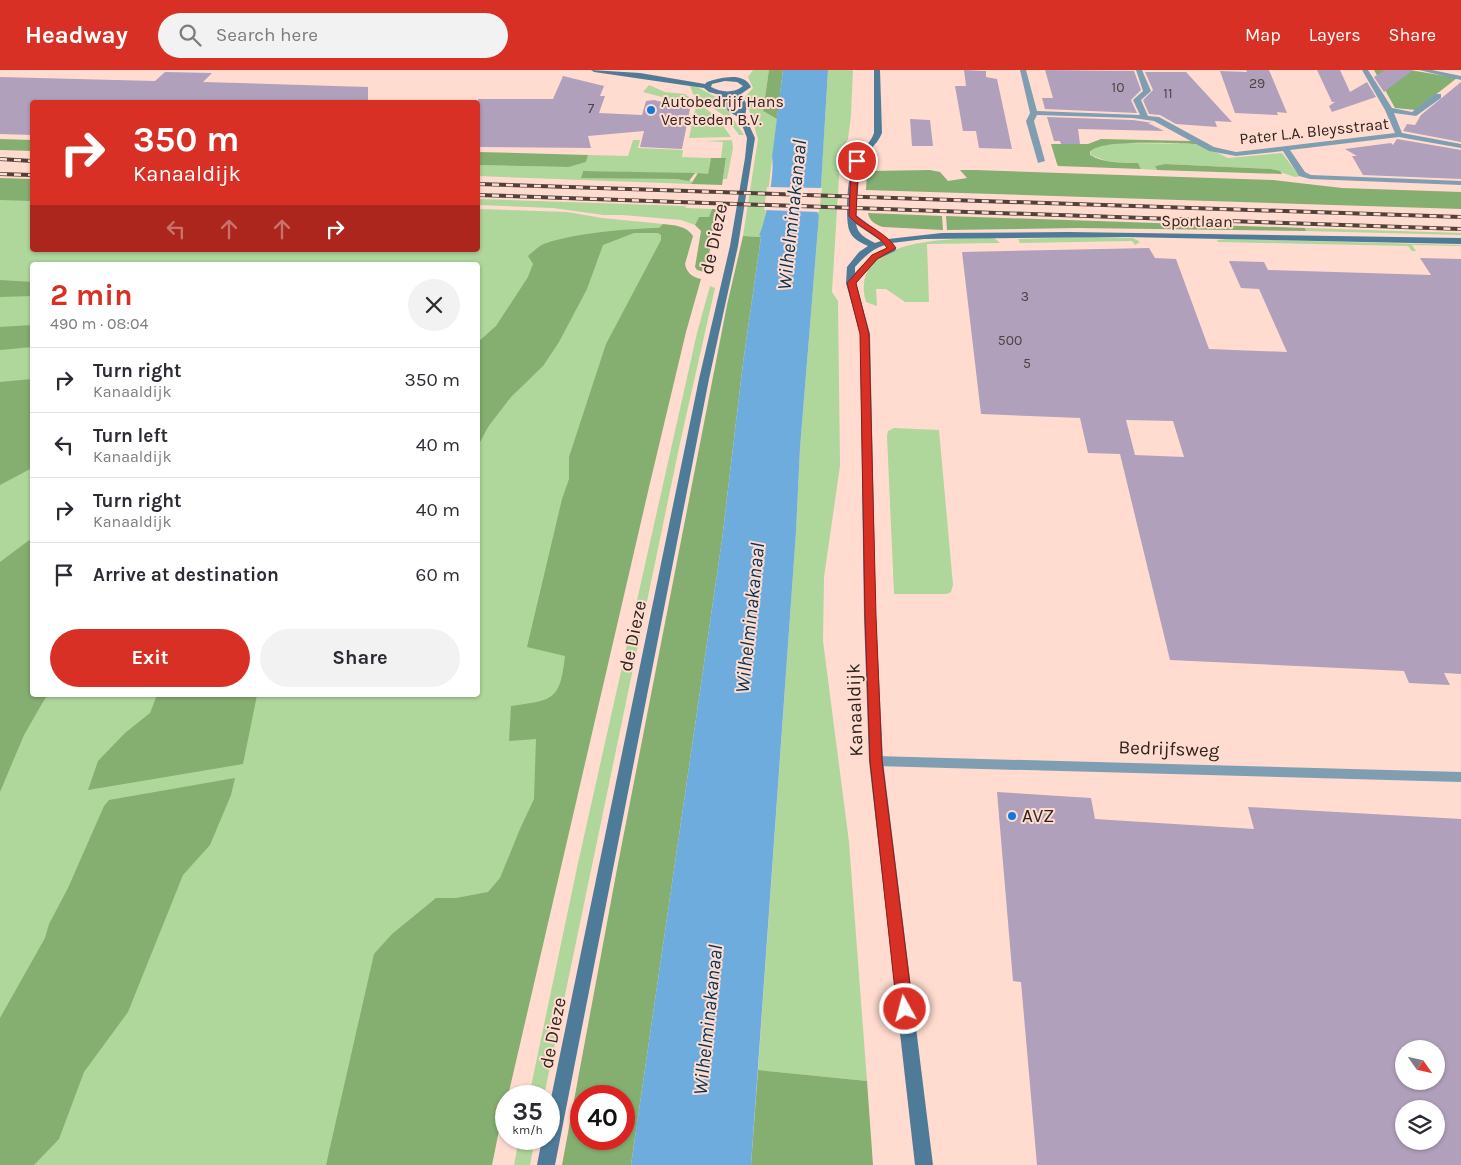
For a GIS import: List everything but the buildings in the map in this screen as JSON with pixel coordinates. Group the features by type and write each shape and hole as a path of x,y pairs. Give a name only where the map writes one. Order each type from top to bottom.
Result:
{"street":[{"path":"594,70 709,84 725,79 742,78 747,87 737,92 722,93 709,90 709,84"},
{"path":"725,79 733,70"},
{"path":"851,283 851,268 862,254 874,246 858,237 853,230 853,216 854,169 857,161 875,143 878,133 877,70"},
{"path":"1023,70 1034,113 1030,120 1041,160"},
{"path":"1139,70 1147,91 1137,100 1144,116"},
{"name":"Pater L.A. Bleysstraat","path":"1034,113 1144,116 1156,119 1212,149 1236,154 1399,135 1389,110 1366,70"},
{"path":"1422,70 1461,78"},
{"name":"de Dieze","path":"737,92 743,105 741,116"},
{"name":"de Dieze","path":"546,1165 698,409 734,246 751,138 741,116 731,109 722,93"},
{"name":"Pater L.A. Bleysstraat","path":"1389,110 1413,114 1438,96"},
{"path":"1399,135 1461,146"},
{"path":"1285,148 1302,174 1310,177 1461,183"},
{"path":"851,283 874,257 889,244 865,228 853,216"},
{"name":"Sportlaan","path":"874,246 932,237 1077,234 1461,242"},
{"name":"Kanaaldijk","path":"851,283 865,334 870,616 876,761 924,1165"},
{"name":"Bedrijfsweg","path":"876,761 1461,776"}],"green space":[{"path":"753,70 769,70 763,111 777,119 764,226 759,235 761,237 743,236 758,139 745,97 753,88 748,77"},
{"path":"769,70 783,70 777,119 763,111"},
{"path":"828,70 853,70 848,139 838,157 840,161 832,292 838,301 840,466 824,577 823,641 849,842 867,1081 758,1070 796,532 800,448 819,215 816,212 821,185"},
{"path":"1374,70 1410,70 1457,78 1416,110 1395,108"},
{"path":"649,85 665,92 685,94 717,117 731,137 689,138 696,106 643,92"},
{"path":"690,86 697,87 720,99 744,135 739,135 726,117 693,94"},
{"path":"0,139 30,140 30,151 0,150"},
{"path":"1101,139 1191,141 1199,144 1123,143 1096,148 1090,152 1090,155 1095,158 1107,161 1138,163 1141,169 1058,166 1051,144 1088,144"},
{"path":"633,140 640,140 638,148 683,150 682,157 711,158 708,174 583,171 581,177 676,179 692,181 691,184 480,176 480,165 569,167 586,162 588,155 628,156"},
{"path":"732,140 733,148 727,179 723,179 726,159 721,158 723,142 705,141"},
{"path":"1121,143 1199,144 1228,158 1282,153 1301,176 1295,177 1271,169 1165,164 1155,166 1157,170 1141,169 1139,165 1107,161 1090,155 1092,149 1097,146"},
{"path":"480,152 588,155 586,162 569,167 480,165"},
{"path":"711,158 726,158 722,185 691,184 698,173 708,174"},
{"path":"1165,164 1271,169 1280,171 1282,174 1157,170 1155,166"},
{"path":"930,170 940,172 948,181 967,178 960,170 975,170 1273,180 1342,188 1461,192 1461,209 866,190 867,172 869,171"},
{"path":"583,171 695,173 689,181 676,179 581,178"},
{"path":"0,178 30,179 30,201 0,200"},
{"path":"0,187 30,189 30,252 480,252 480,209 567,212 602,218 663,224 660,228 673,229 461,1165 0,1165"},
{"path":"480,199 685,206 686,208 712,209 709,217 699,217 695,225 681,220 604,215 553,208 480,205"},
{"path":"712,209 721,209 704,272 697,270 695,267 701,231 695,225 699,217 709,217"},
{"path":"868,213 942,216 943,230 883,227 873,222"},
{"path":"946,216 1305,228 1306,231 1078,228 947,230"},
{"path":"663,224 687,230 693,236 685,264 691,274 701,279 686,332 650,483 511,1085 495,1085 495,1150 492,1165 326,1165 374,954 392,934 436,898 456,898 488,892 500,878 534,799 536,739 509,741 511,706 545,700 557,690 560,682 565,656 527,647 562,499 569,479 569,457 606,344 661,240 661,235 658,233 634,233 603,245 587,289 559,342 543,366 511,397 488,427 480,442 480,340 496,326 528,277 533,264 528,256 540,246 580,235 659,228"},
{"path":"1305,228 1461,233 1461,235 1306,231"},
{"path":"743,236 761,237 743,363 722,540 635,1138 635,1085 577,1085 727,305"},
{"path":"994,238 1000,243 927,244 929,302 905,302 886,289 876,289 877,306 866,302 864,280 872,264 888,253 931,241"},
{"path":"1133,238 1140,242 1135,245 1132,241 1020,243 1018,239"},
{"path":"1217,240 1461,246 1412,245 1416,251 1412,251 1408,246 1218,242"},
{"path":"0,280 30,282 30,296 0,297"},
{"path":"710,286 715,288 680,443 546,1085 531,1085 578,863 697,333"},
{"path":"30,325 30,347 0,350 0,327"},
{"path":"30,379 30,469 0,485 0,382"},
{"path":"894,428 939,430 953,585 951,592 947,594 894,594 887,436 888,431"},
{"path":"30,540 30,697 46,697 24,735 0,792 0,562"},
{"path":"156,697 257,697 243,764 88,790 98,761 125,733 150,713"},
{"path":"235,778 231,795 210,845 183,875 128,1012 84,1072 59,1139 34,1165 0,1165 0,1018 45,938 49,924 68,888 104,806 109,800"},
{"path":"758,1070 867,1081 873,1165 751,1165"},
{"path":"570,1122 570,1150 633,1150 631,1165 562,1165"},
{"path":"517,1150 533,1150 530,1165 514,1165"}],"water":[{"name":"Wilhelminakanaal","path":"783,70 828,70 821,186 816,211 819,215 800,448 796,532 751,1165 631,1165 633,1150 635,1150 635,1138 722,540 743,363 761,237 759,235 767,208 771,184 772,157"}],"pier":[{"path":"767,187 822,188 819,212 764,210"}],"railway":[{"path":"0,159 30,161"},
{"path":"0,174 30,175"},
{"path":"480,184 1461,217"},
{"path":"480,195 1461,229"}],"place":[{"name":"Autobedrijf Hans Versteden B.V.","path":"651,110"},
{"name":"AVZ","path":"1012,816"}],"route":[{"path":"857,161 854,169 853,216 865,228 887,240 892,248 874,257 862,268 851,283 865,334 870,616 876,761 905,1009"}]}
